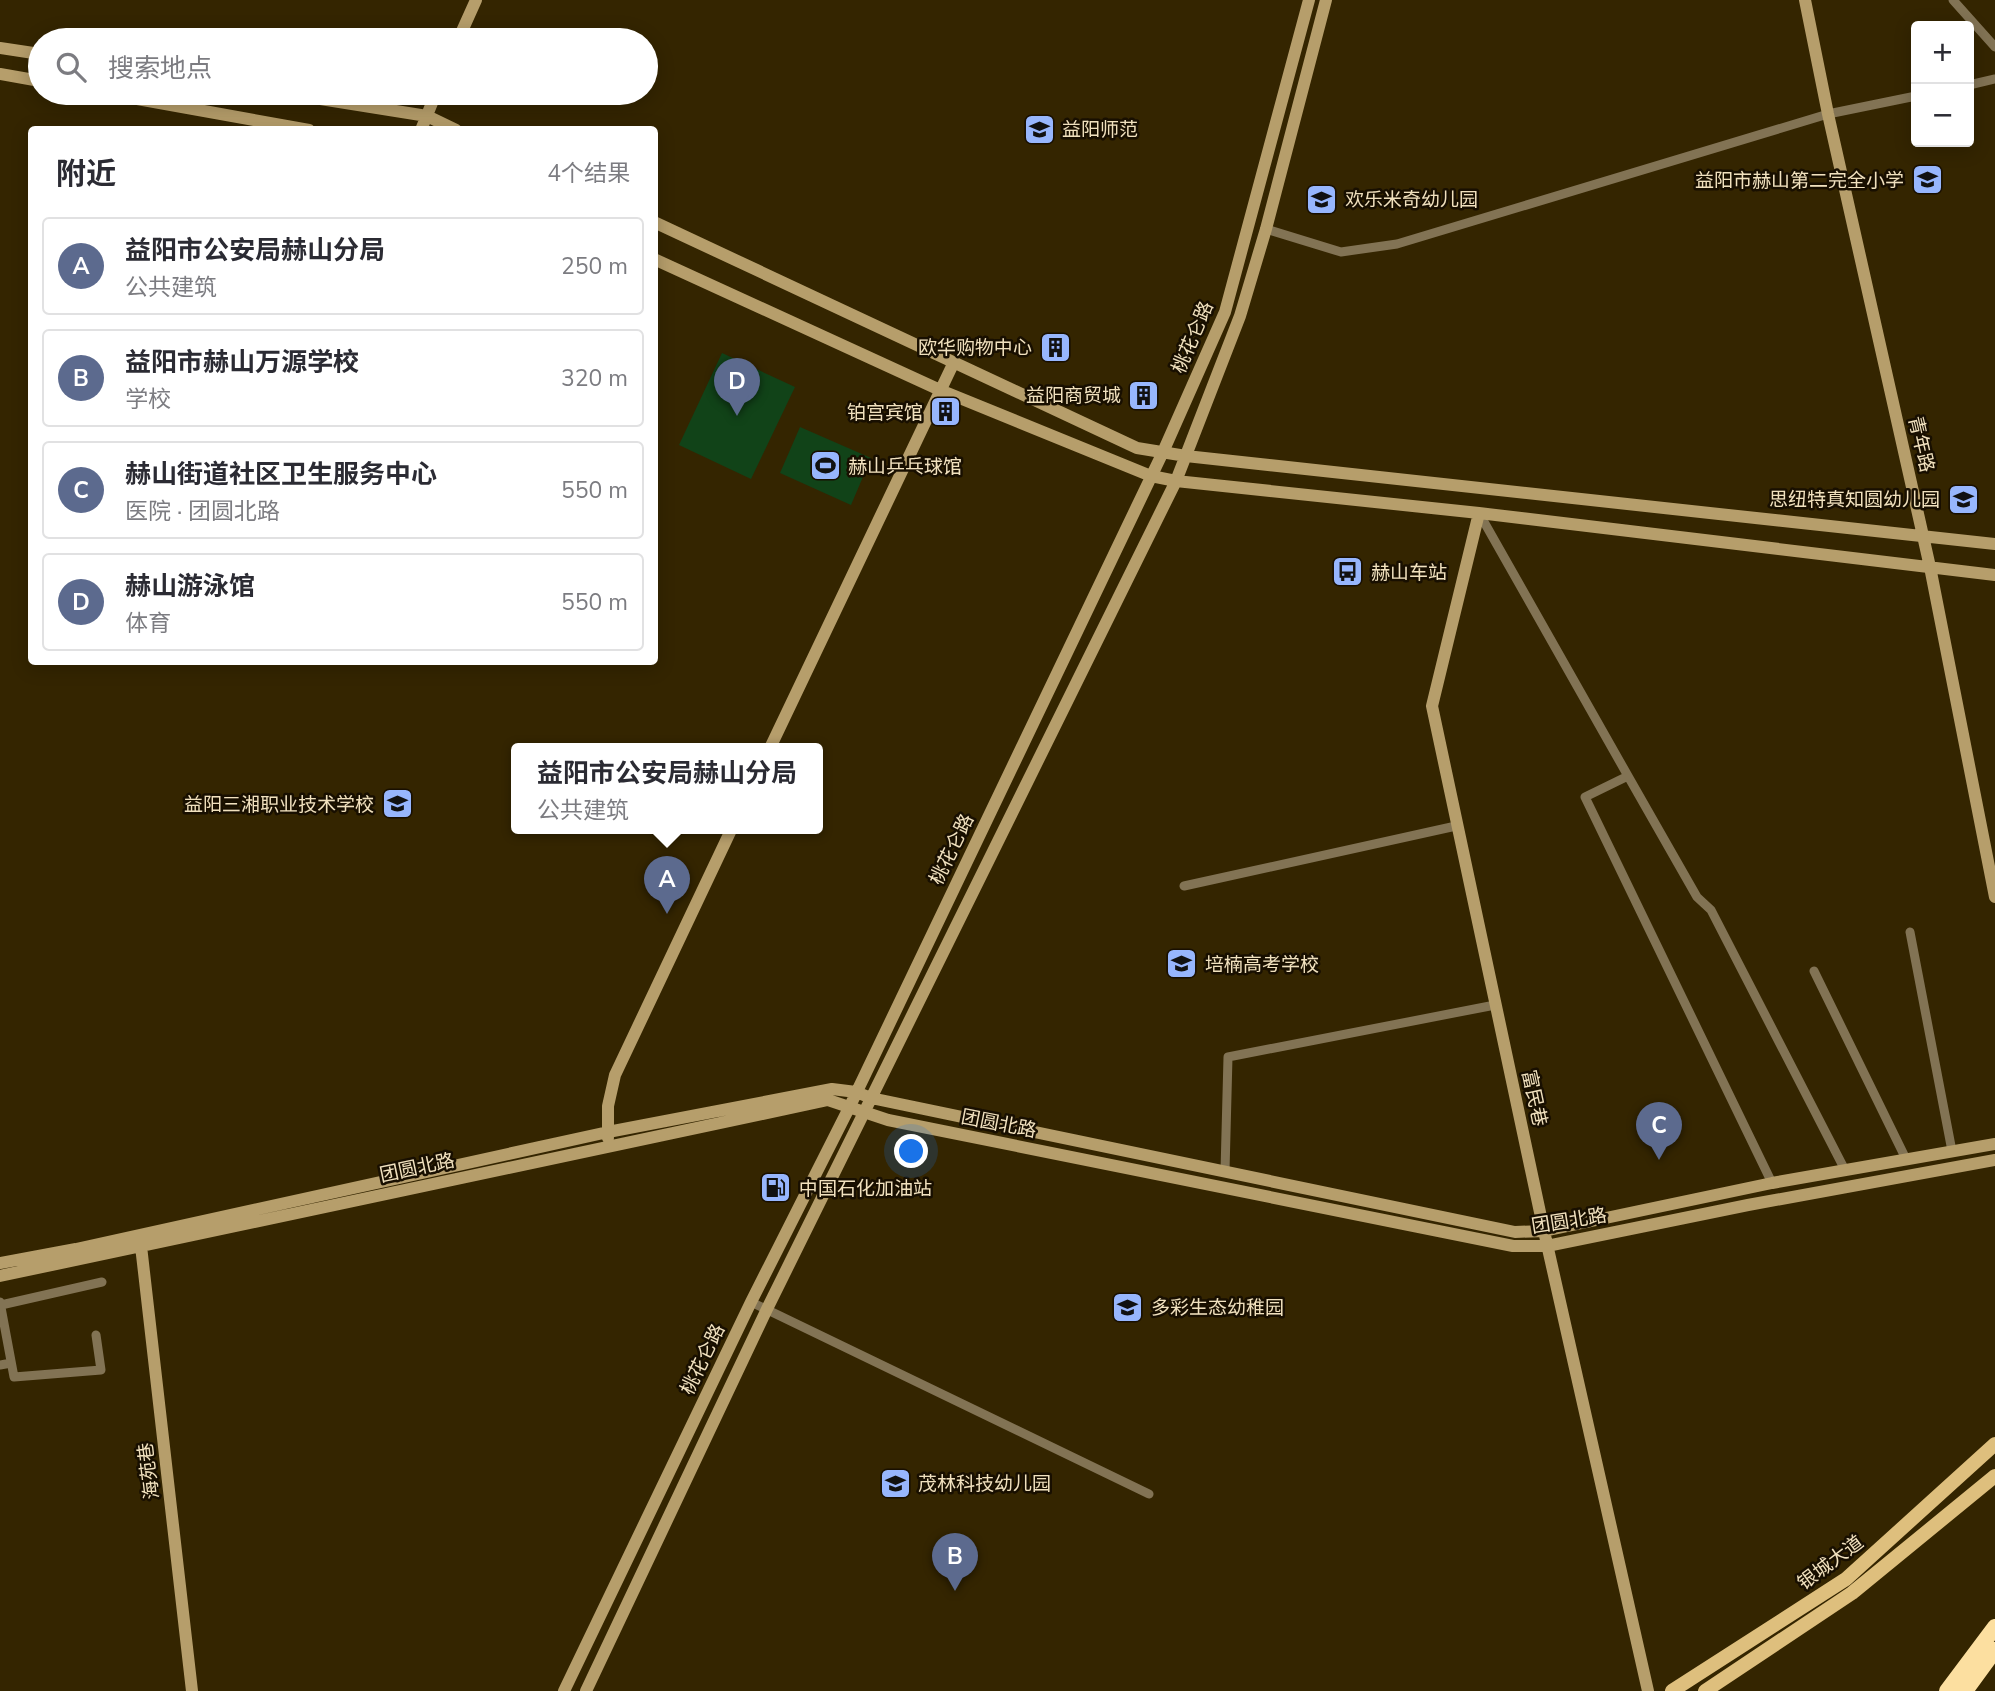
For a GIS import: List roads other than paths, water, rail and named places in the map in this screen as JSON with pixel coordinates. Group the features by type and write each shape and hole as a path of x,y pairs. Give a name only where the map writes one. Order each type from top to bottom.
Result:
{"highway":[{"path":"1947,1691 1995,1626"},
{"path":"1965,1691 1995,1650"}],"main road":[{"path":"463,28 476,0"},
{"name":"桃花仑路","path":"564,1691 751,1302 850,1106 1163,452 1224,312 1309,0"},
{"name":"桃花仑路","path":"586,1691 767,1309 1176,481 1240,316 1266,229 1326,0"},
{"name":"青年路","path":"1805,0 1930,567 1995,897"},
{"path":"0,47 28,52"},
{"path":"0,74 28,79"},
{"path":"170,105 287,126"},
{"path":"358,105 427,116 448,126"},
{"path":"423,126 431,105"},
{"path":"658,224 1137,447 1186,456 1995,544"},
{"path":"658,261 940,390 1151,476 1995,575"},
{"path":"772,743 954,362"},
{"name":"富民巷","path":"1479,513 1432,706 1547,1246 1648,1691"},
{"path":"608,1139 608,1106 615,1075 729,834"},
{"name":"团圆北路","path":"0,1276 832,1089 1515,1232 1544,1231 1772,1183 1995,1143"},
{"name":"团圆北路","path":"0,1263 608,1139 828,1100 888,1120 1513,1247 1547,1246 1748,1205 1995,1160"},
{"name":"海苑巷","path":"141,1246 192,1691"},
{"name":"银城大道","path":"1672,1691 1846,1579 1995,1444"},
{"name":"银城大道","path":"1705,1691 1852,1593 1995,1476"}],"street":[{"path":"1953,0 1995,47"},
{"path":"1973,84 1995,79"},
{"path":"1266,229 1341,252 1397,244 1828,114 1911,97"},
{"path":"1479,513 1696,897 1711,909 1844,1170"},
{"path":"1628,776 1585,797 1772,1183"},
{"path":"1184,886 1456,826"},
{"path":"1910,932 1952,1151"},
{"path":"1814,971 1906,1159"},
{"path":"1225,1171 1228,1057 1495,1005"},
{"path":"96,1335 101,1370 14,1377 0,1304 102,1282"},
{"path":"751,1302 1149,1494"},
{"path":"0,1365 11,1363"}],"place":[{"name":"益阳师范","path":"1039,129"},
{"name":"益阳市赫山第二完全小学","path":"1927,180"},
{"name":"欢乐米奇幼儿园","path":"1322,199"},
{"name":"欧华购物中心","path":"1055,347"},
{"name":"益阳商贸城","path":"1144,395"},
{"name":"铂宫宾馆","path":"946,412"},
{"name":"赫山游泳馆","path":"737,416"},
{"name":"赫山乒乓球馆","path":"825,466"},
{"name":"思纽特真知圆幼儿园","path":"1963,499"},
{"name":"赫山车站","path":"1348,572"},
{"name":"益阳三湘职业技术学校","path":"397,804"},
{"name":"益阳市公安局赫山分局","path":"667,914"},
{"name":"培楠高考学校","path":"1182,964"},
{"name":"赫山街道社区卫生服务中心","path":"1659,1160"},
{"name":"中国石化加油站","path":"776,1188"},
{"name":"多彩生态幼稚园","path":"1128,1307"},
{"name":"茂林科技幼儿园","path":"895,1483"},
{"name":"益阳市赫山万源学校","path":"955,1591"}]}
